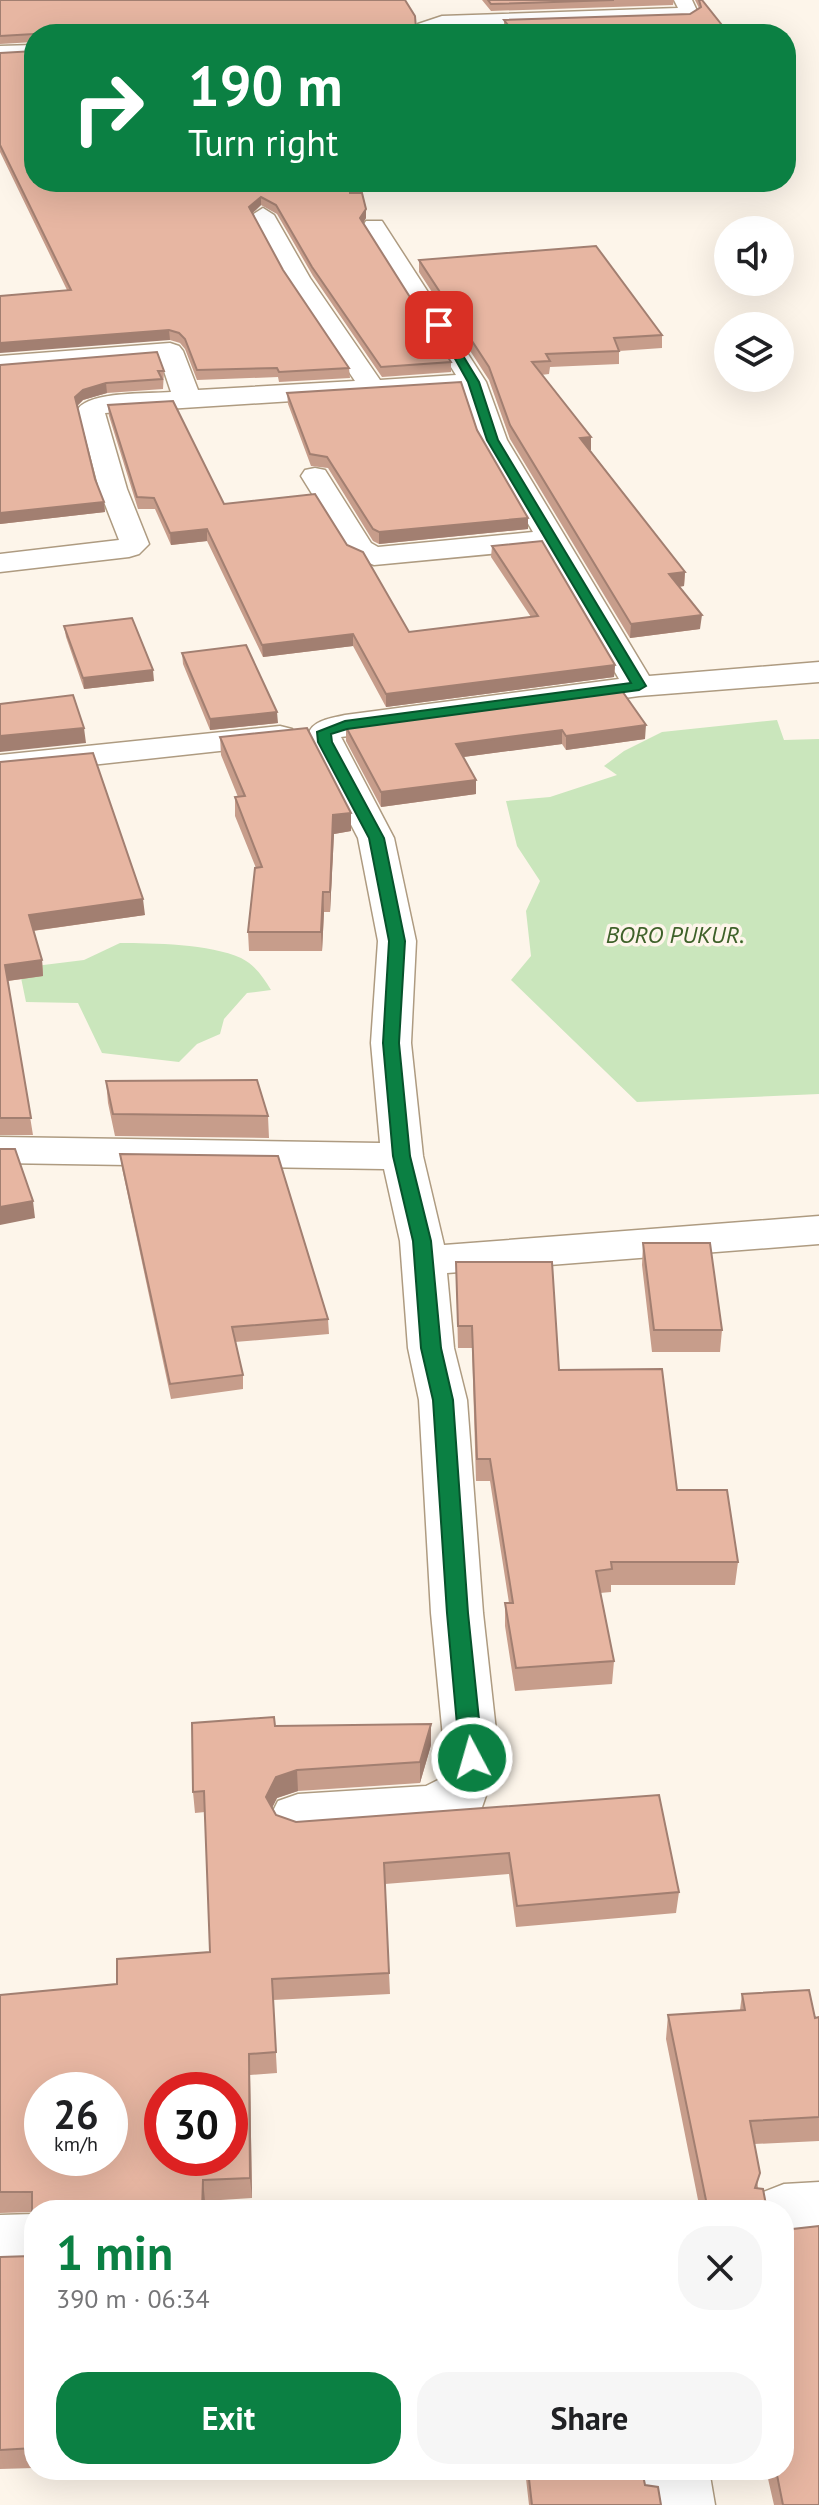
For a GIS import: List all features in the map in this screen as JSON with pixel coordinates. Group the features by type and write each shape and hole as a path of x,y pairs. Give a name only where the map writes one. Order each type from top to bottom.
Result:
{"street":[{"path":"450,0 462,22"},
{"path":"439,24 689,13 683,0"},
{"path":"0,52 24,51"},
{"path":"263,215 298,278 373,388"},
{"path":"374,226 473,382 493,440 639,686"},
{"path":"1,361 170,351 185,395 198,398"},
{"path":"0,563 129,548 134,544 113,489 91,409 100,405 473,382"},
{"path":"315,476 360,549 374,556 554,539"},
{"path":"0,765 324,732 345,725 639,686 819,672"},
{"path":"298,1817 434,1808 461,1794 472,1758 457,1613 443,1400 431,1348 422,1241 402,1156 391,1043 397,941 376,838 325,742 324,732"},
{"path":"0,1150 402,1156"},
{"path":"424,1261 819,1230"},
{"path":"794,2213 819,2212"},
{"path":"0,2245 24,2244"},
{"path":"676,2480 680,2505"}],"water":[{"name":"BORO PUKUR.","path":"777,720 784,740 819,739 819,1094 637,1102 511,980 531,956 526,911 540,881 517,846 506,801 550,797 617,775 604,766 624,751 662,732"},
{"path":"120,943 181,945 228,953 250,964 271,990 247,993 224,1019 220,1034 197,1044 179,1062 102,1053 78,1003 26,1002 19,968 84,960"}],"building":[{"path":"0,0 405,0 415,16 416,24 24,24 24,35 0,36"},
{"path":"488,0 614,0 491,4"},
{"path":"699,0 721,24 507,24 504,20 690,14 701,7"},
{"path":"24,52 24,192 362,193 366,209 360,218 451,362 381,367 312,267 276,205 261,197 249,207 283,270 349,368 279,372 277,368 197,370 185,339 169,330 0,343 0,296 71,290 0,145 0,53"},
{"path":"596,246 662,335 614,338 619,351 546,354 550,361 532,362 591,437 580,438 685,572 669,574 702,615 631,624 510,425 489,367 419,260"},
{"path":"157,352 164,371 158,371 162,379 106,383 83,390 75,397 95,479 104,502 0,513 0,365"},
{"path":"461,382 477,430 528,518 379,532 373,529 327,457 310,454 287,393"},
{"path":"173,401 224,504 315,494 347,545 363,552 409,632 538,616 492,546 542,541 615,665 386,694 353,634 262,645 207,529 170,533 154,498 137,497 108,405"},
{"path":"132,618 153,670 83,678 64,626"},
{"path":"246,645 277,712 210,719 182,653"},
{"path":"620,688 646,725 566,736 562,730 456,744 476,780 381,792 346,727"},
{"path":"73,695 84,728 0,736 0,704"},
{"path":"307,728 351,813 333,815 330,892 323,892 321,932 248,932 255,868 262,867 235,797 245,796 220,737"},
{"path":"93,753 143,899 29,915 42,960 5,965 31,1118 0,1118 0,762"},
{"path":"257,1080 268,1116 113,1114 106,1081"},
{"path":"0,1149 15,1149 33,1201 0,1207"},
{"path":"120,1154 278,1156 328,1319 232,1327 243,1375 170,1384"},
{"path":"643,1243 710,1243 722,1330 654,1330"},
{"path":"456,1262 552,1262 559,1370 662,1369 677,1490 727,1490 738,1562 611,1562 612,1569 596,1571 614,1661 516,1668 505,1603 513,1603 490,1459 477,1459 472,1326 458,1326"},
{"path":"274,1717 275,1726 431,1724 420,1762 297,1770 276,1777 266,1797 276,1815 296,1822 659,1795 679,1892 517,1906 509,1853 384,1863 389,1973 272,1979 276,2052 249,2054 250,2178 203,2180 202,2200 32,2200 32,2192 0,2192 0,1995 117,1984 117,1959 210,1952 204,1791 193,1792 192,1723"},
{"path":"809,1990 815,2018 819,2017 819,2117 750,2121 760,2173 755,2188 763,2189 765,2200 706,2200 668,2015 745,2010 742,1994"},
{"path":"819,2226 819,2505 783,2505 778,2480 794,2480 794,2229"},
{"path":"24,2256 24,2449 0,2450 0,2257"},
{"path":"529,2480 644,2480 645,2485 658,2487 661,2505 532,2505"}],"route":[{"path":"439,325 473,382 493,440 639,686 345,725 324,732 325,742 376,838 397,941 391,1043 402,1156 422,1241 431,1348 443,1400 457,1613 472,1758"}]}
